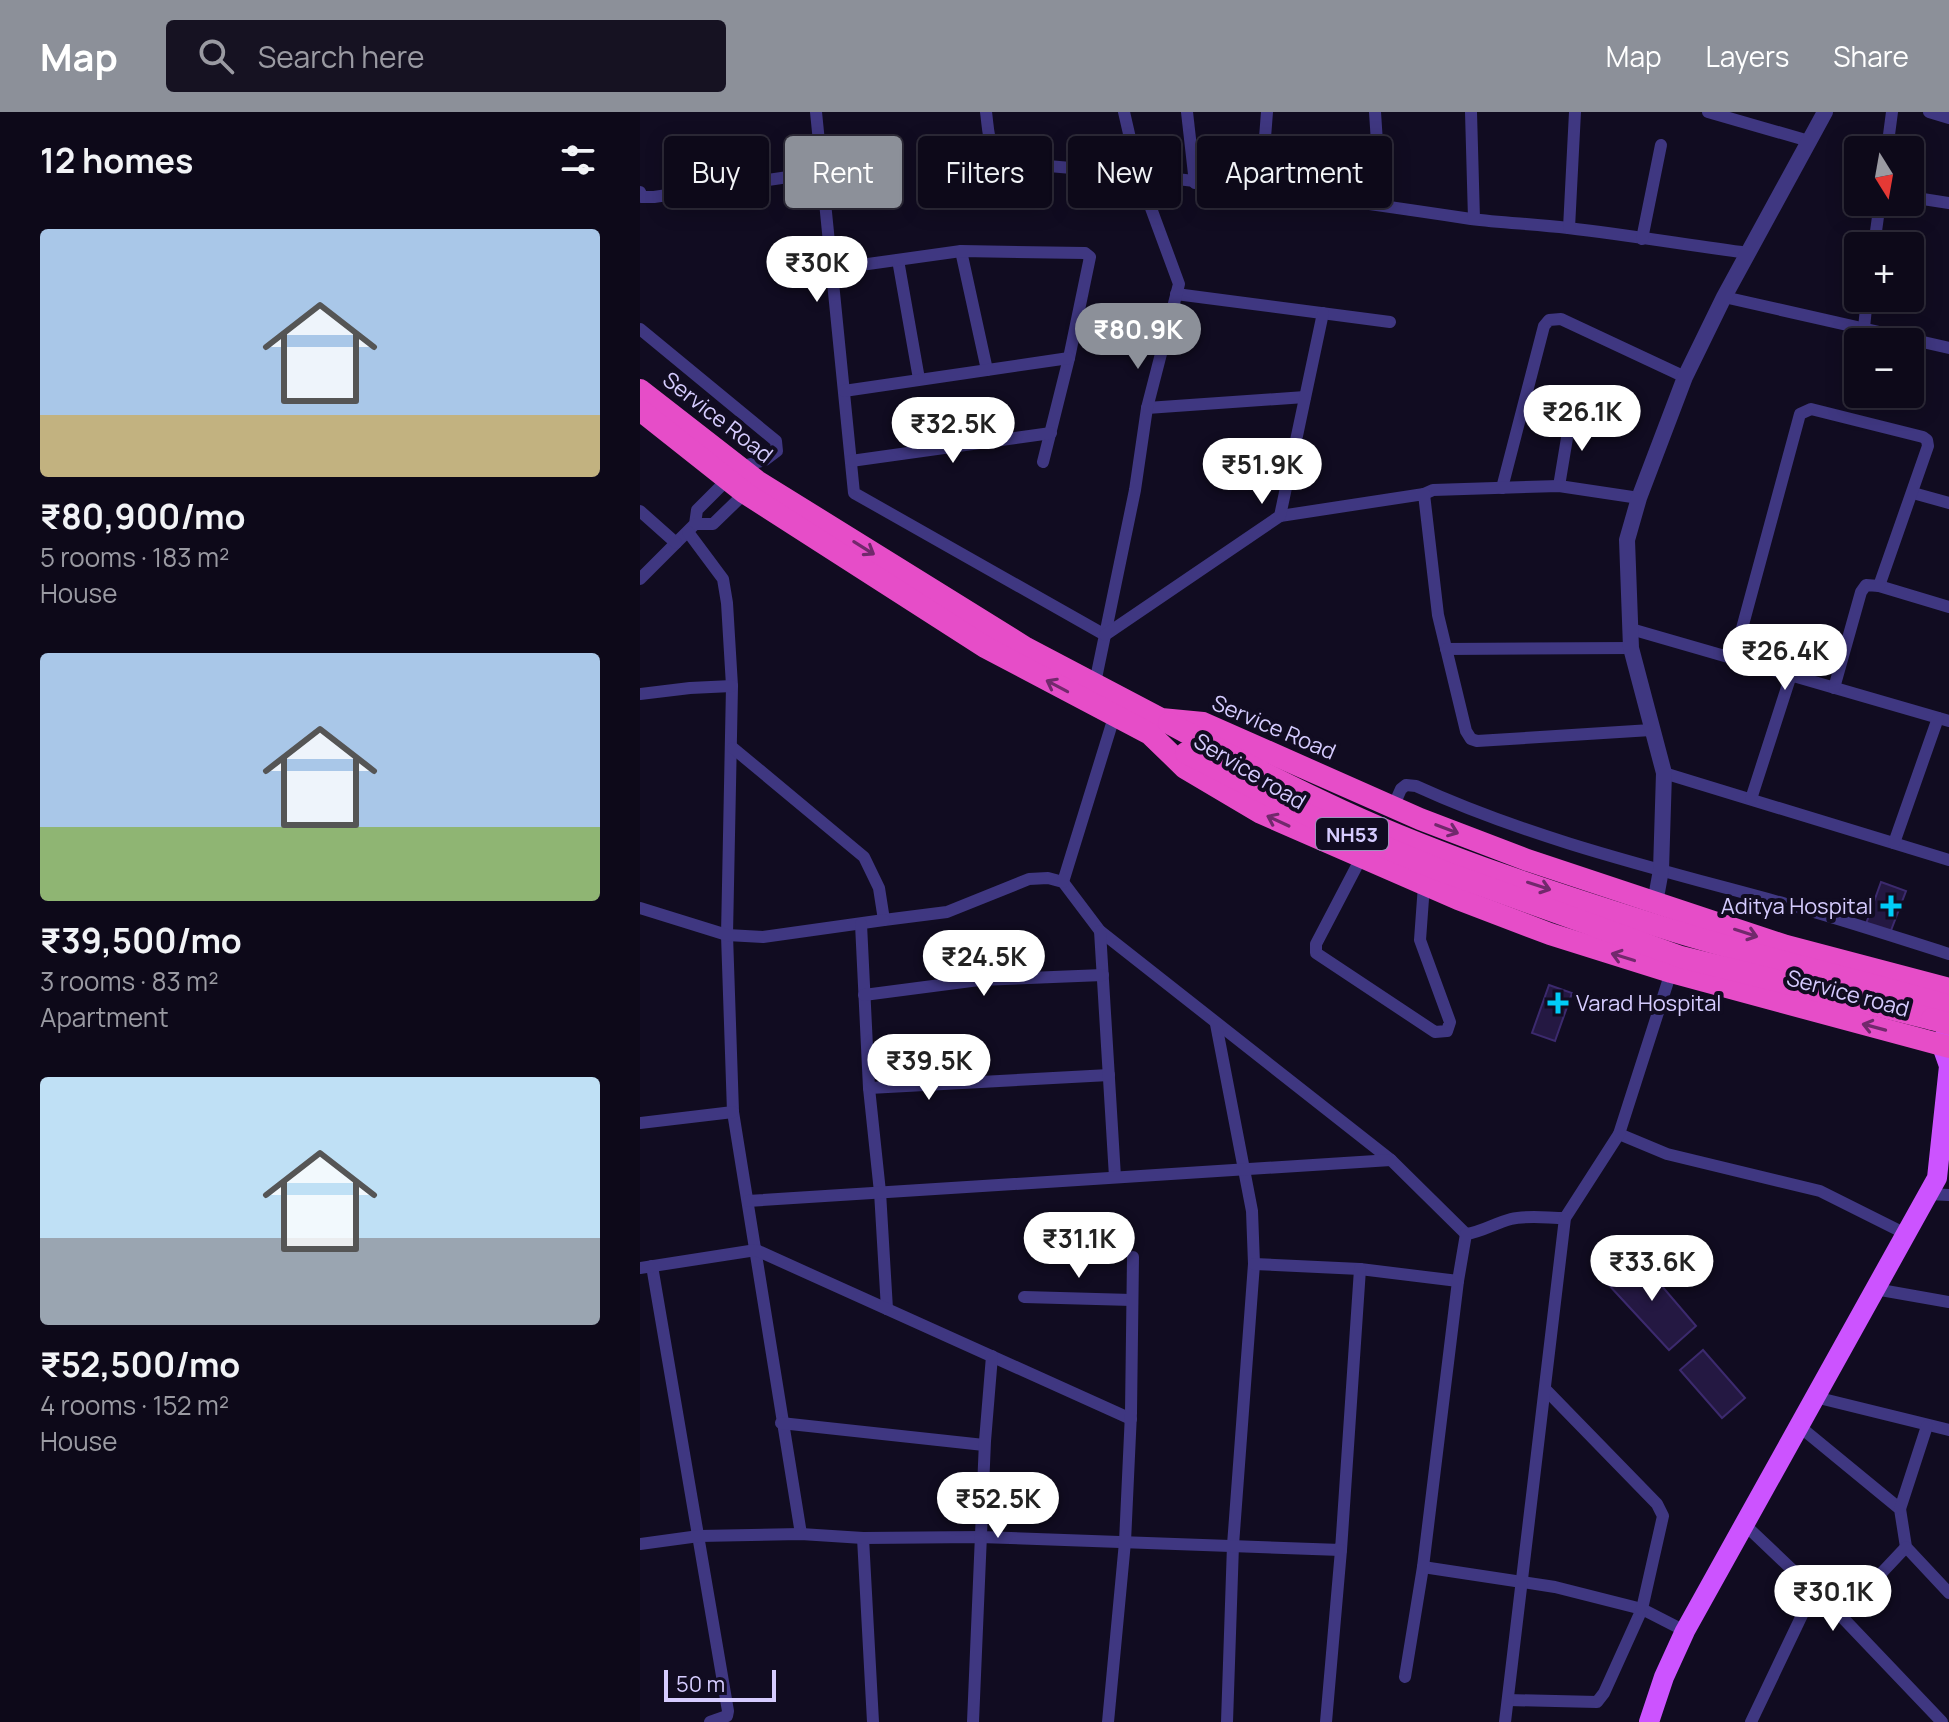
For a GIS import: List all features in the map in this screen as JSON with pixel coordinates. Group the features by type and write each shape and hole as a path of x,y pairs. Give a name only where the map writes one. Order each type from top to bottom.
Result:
{"highway":[{"name":"Service Road","path":"640,390 743,480 1026,648 1095,683 1155,727 1203,723 1393,807 1527,860 1786,946 1945,1024"},
{"name":"Service road","path":"640,410 985,647 1114,717 1155,727 1185,768 1261,813 1424,885 1550,934 1671,972 1945,1024"},
{"name":"NH53","path":"1155,727 1312,817 1518,899 1681,957 1945,1024"}],"main road":[{"path":"1649,1722 1664,1677 1685,1631 1906,1234 1939,1195 1937,1178 1945,1024"}],"street":[{"path":"816,112 818,136"},
{"path":"986,112 991,146 1002,161 1068,167"},
{"path":"1124,112 1130,136"},
{"path":"1181,181 1195,183 1187,112"},
{"path":"1265,136 1267,112"},
{"path":"1375,112 1377,136"},
{"path":"1471,112 1474,219"},
{"path":"1569,228 1575,112"},
{"path":"1708,112 1809,141"},
{"path":"1655,903 1661,870 1664,773 1631,648 1627,540 1639,498 1685,377 1724,297 1825,112"},
{"path":"1889,136 1892,112"},
{"path":"1929,112 1949,118"},
{"path":"1642,239 1661,145"},
{"path":"640,192 642,197 654,197 785,178"},
{"path":"1924,199 1949,203"},
{"path":"1392,206 1748,253"},
{"path":"826,208 854,493 1105,635"},
{"path":"1095,683 1135,490 1147,408 1179,284 1151,208"},
{"path":"832,269 961,251 1085,253 1090,257 1043,462"},
{"path":"961,251 987,370"},
{"path":"898,260 919,379"},
{"path":"1176,294 1390,322"},
{"path":"1724,297 1864,328 1866,312"},
{"path":"1280,516 1323,313"},
{"path":"1502,488 1544,326 1549,320 1561,319 1685,377"},
{"path":"640,329 776,441 777,451 743,480 713,524 692,528"},
{"path":"1924,342 1949,348"},
{"path":"844,391 1069,358"},
{"path":"1147,408 1305,397"},
{"path":"1734,658 1800,414 1804,410 1811,409 1927,440 1928,446 1913,493 1879,586"},
{"path":"1559,486 1571,414"},
{"path":"851,461 1051,433"},
{"path":"640,579 692,528 697,510 743,480 765,460"},
{"path":"1105,635 1280,516 1424,494 1433,490 1559,486 1639,498"},
{"path":"1913,493 1949,503"},
{"path":"1424,494 1438,615 1466,731 1471,739 1651,730"},
{"path":"640,511 676,543"},
{"path":"692,528 723,579 727,603 733,748 727,935 733,1112 801,1534"},
{"path":"1834,688 1861,592 1866,585 1949,607"},
{"path":"1631,629 1944,719 1894,843"},
{"path":"1446,649 1631,648"},
{"path":"1751,799 1791,675"},
{"path":"640,694 732,686"},
{"path":"1063,882 1114,717"},
{"path":"733,748 864,857 879,888 884,920"},
{"path":"1664,773 1949,860"},
{"path":"1393,807 1401,789 1406,785 1416,786 1470,811 1949,954"},
{"path":"1361,858 1316,944 1316,953 1441,1033 1447,1031 1450,1022 1420,940 1424,885"},
{"path":"640,908 727,935 763,937 947,912 1029,879 1048,878 1063,882 1100,931 1391,1160 1466,1234 1477,1233 1495,1223 1515,1218 1565,1218"},
{"path":"861,924 869,1088 880,1192 887,1309"},
{"path":"1100,931 1115,1177"},
{"path":"1505,1722 1565,1218 1619,1134 1671,972"},
{"path":"864,995 979,980 1103,975"},
{"path":"1216,1024 1252,1211 1254,1264 1233,1545 1227,1722"},
{"path":"869,1088 1109,1075"},
{"path":"640,1123 733,1112"},
{"path":"1619,1134 1667,1154 1820,1191 1906,1234"},
{"path":"748,1201 1391,1160"},
{"path":"1405,1677 1423,1567 1466,1234"},
{"path":"710,1722 727,1716 728,1711 699,1536 646,1267 756,1250 1131,1419"},
{"path":"1108,1722 1125,1542 1131,1419 1133,1257"},
{"path":"1254,1264 1360,1269 1458,1281"},
{"path":"1326,1722 1360,1269"},
{"path":"1875,1289 1949,1302"},
{"path":"1024,1297 1132,1300"},
{"path":"973,1722 984,1445 992,1356"},
{"path":"1508,1700 1597,1702 1642,1609 1663,1516 1662,1509 1545,1389"},
{"path":"1815,1397 1949,1430"},
{"path":"781,1423 984,1445"},
{"path":"1799,1426 1900,1509"},
{"path":"1927,1426 1900,1509 1906,1547 1949,1593"},
{"path":"1744,1524 1841,1616 1942,1722"},
{"path":"640,1544 699,1536 801,1534 1341,1550"},
{"path":"863,1538 873,1722"},
{"path":"1841,1616 1906,1547"},
{"path":"1423,1567 1555,1587 1642,1609 1685,1631"},
{"path":"1751,1722 1814,1590"}],"building":[{"path":"1881,882 1906,891 1890,933 1866,924"},
{"path":"1549,985 1572,993 1555,1041 1532,1033"},
{"path":"1637,1257 1696,1326 1669,1350 1607,1283"},
{"path":"1703,1350 1745,1398 1722,1418 1680,1370"},
{"path":"1840,1567 1859,1592 1846,1602 1827,1578"}],"place":[{"name":"Aditya Hospital","path":"1891,906"},
{"name":"Varad Hospital","path":"1558,1003"}]}
